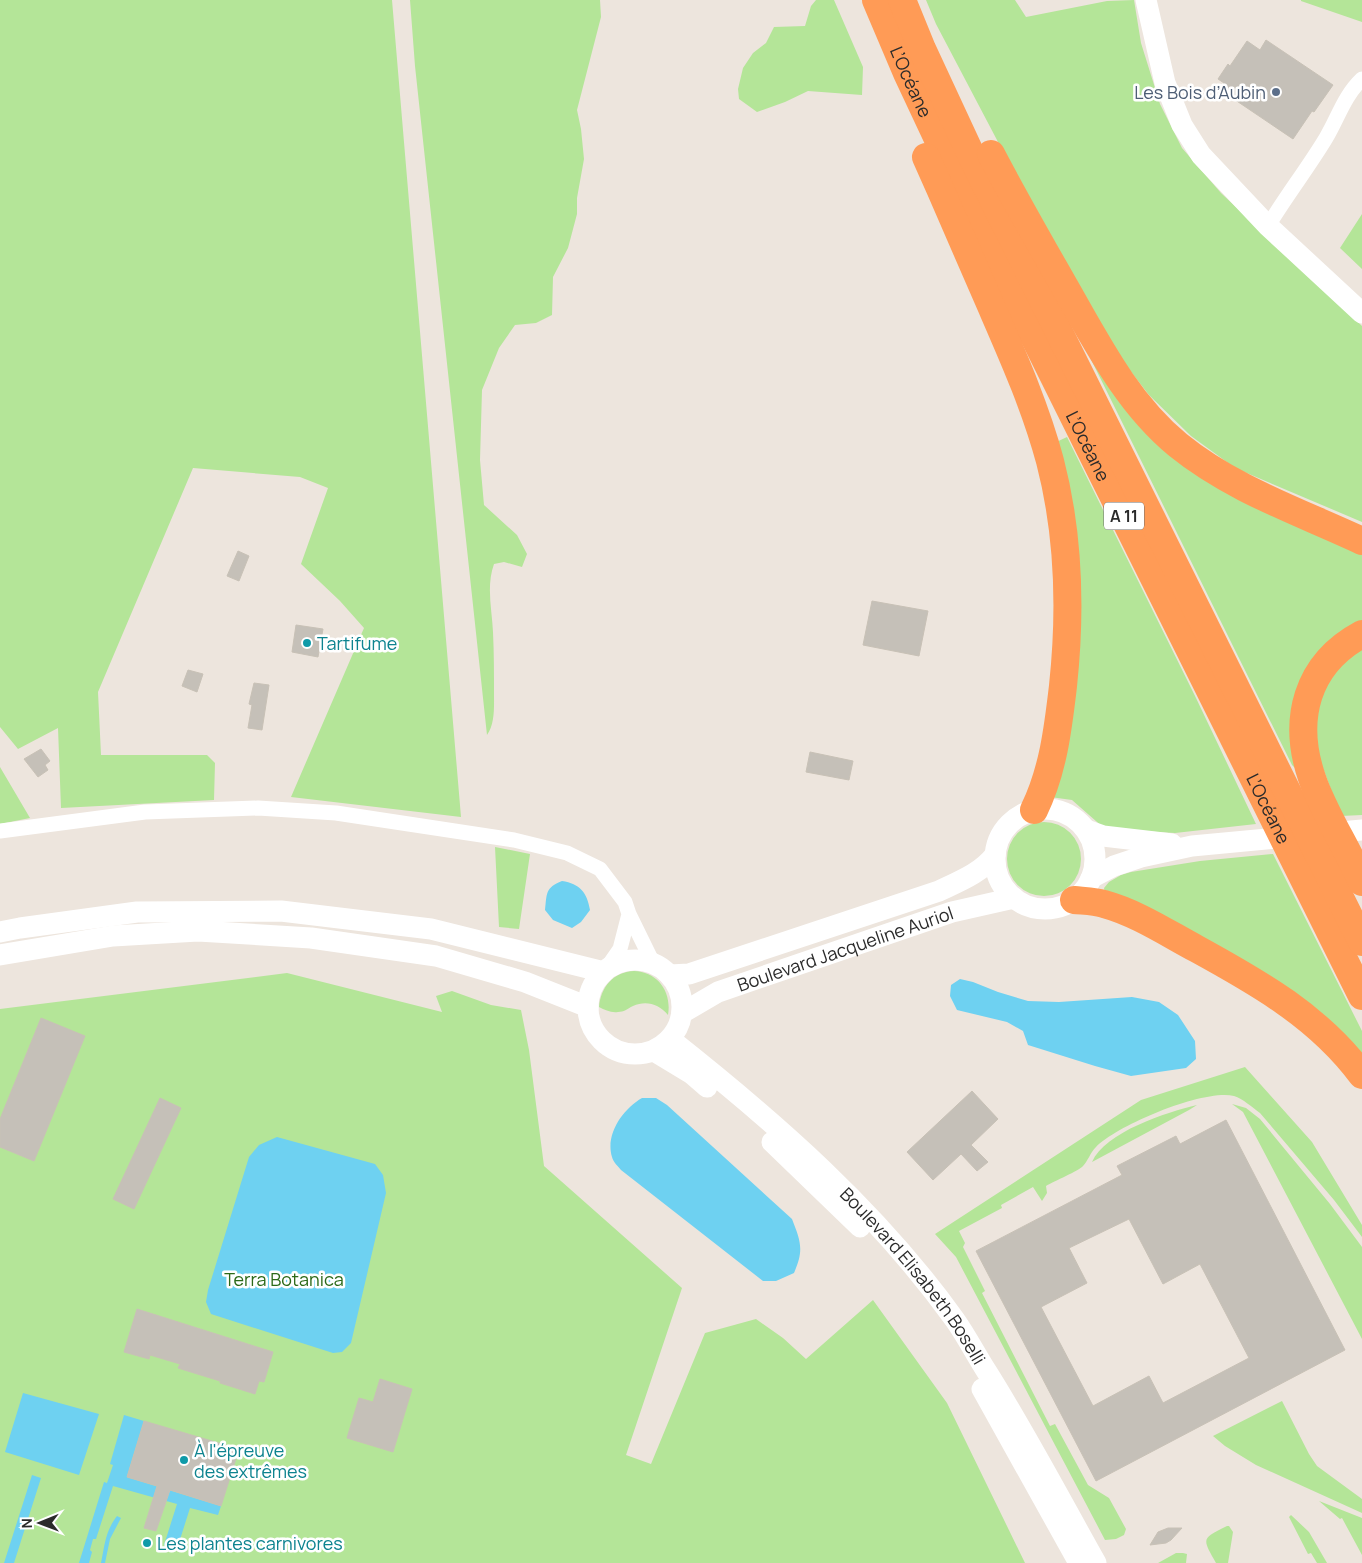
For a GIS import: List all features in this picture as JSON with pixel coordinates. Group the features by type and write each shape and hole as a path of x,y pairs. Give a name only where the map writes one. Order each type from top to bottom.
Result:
{"highway":[{"name":"L’Océane","path":"876,0 890,35 975,218 1362,996"},
{"name":"L’Océane","path":"902,0 922,49 974,161 1362,942"},
{"path":"907,0 925,22 1002,176 1087,327 1122,384 1138,406 1178,446 1216,471 1249,490 1362,541"},
{"path":"890,35 892,77 1026,387 1050,462 1058,501 1066,557 1068,602 1064,673 1058,727 1051,766 1034,810"},
{"path":"1362,634 1344,644 1321,667 1307,697 1304,717 1304,740 1306,760 1312,780 1362,882"},
{"path":"1074,900 1102,903 1120,909 1150,923 1262,985 1308,1018 1349,1057 1362,1075"}],"main road":[{"path":"1146,0 1165,83 1182,125 1201,155 1268,226 1362,313"},
{"path":"1049,809 1063,812 1076,819 1086,830 1093,845 1095,864 1091,878 1084,891 1074,900 1061,907 1033,908 1014,898 1000,883 995,855 1001,835 1010,823 1021,815 1034,810 1049,809"},
{"path":"1086,830 1103,836 1122,839 1192,846"},
{"path":"1091,878 1114,866 1141,857 1192,846 1362,830"},
{"name":"Boulevard Jacqueline Auriol","path":"661,969 689,974 939,891 966,879 983,868 995,855"},
{"name":"Boulevard Jacqueline Auriol","path":"682,1013 718,992 952,912 1014,898"},
{"path":"0,932 137,912 281,911 431,929 604,972"},
{"path":"0,955 113,936 198,931 311,938 436,956 512,978 588,1007"},
{"path":"628,960 641,960 661,969 680,990 682,1013 678,1027 662,1045 643,1054 620,1052 609,1046 600,1039 589,1018 588,1007 592,987 604,972 615,964 628,960"},
{"path":"662,1045 692,1074 770,1140 852,1219 919,1296 966,1361 1078,1563"},
{"name":"Boulevard Elisabeth Boselli","path":"662,1045 712,1072 819,1165 851,1197 922,1277 956,1321 1009,1407 1096,1563"}],"street":[{"path":"1268,226 1326,138 1341,108 1355,86 1362,80"},
{"path":"0,831 145,812 258,808 336,813 514,840 567,852 600,869 625,902 629,914 661,969"},
{"path":"604,972 620,949 629,914"}],"green space":[{"path":"0,0 392,0 461,817 291,797 364,628 340,601 301,564 328,488 300,477 193,468 98,692 101,755 207,755 215,763 214,800 61,808 58,728 18,749 0,727"},
{"path":"410,0 600,0 601,17 577,110 584,159 577,198 577,214 568,248 553,277 552,315 536,323 515,325 499,348 482,390 480,460 484,505 517,535 527,554 522,567 504,562 494,564 490,581 494,710 493,721 487,735 415,66"},
{"path":"816,0 834,0 863,67 862,95 808,91 757,112 739,99 738,89 743,68 753,53 766,43 774,27 805,26 811,6"},
{"path":"926,0 1015,0 1026,17 1107,1 1134,0 1141,43 1160,104 1182,148 1221,193 1362,326 1362,522 1235,468 1191,436 1149,395 1118,355 1038,218 936,24"},
{"path":"1362,0 1362,22 1301,1"},
{"path":"1362,214 1362,269 1340,248"},
{"path":"1063,303 1137,415 1362,549 1362,627 1344,636 1298,767 1295,768 1292,765"},
{"path":"1067,437 1256,824 1175,833 1105,829 1072,800 1050,797 1058,772 1052,444"},
{"path":"1362,648 1362,815 1341,816 1318,755 1315,723 1319,699 1330,674"},
{"path":"0,767 30,818 0,824"},
{"path":"1044,822 1058,825 1070,833 1078,845 1081,859 1078,873 1070,885 1058,893 1044,896 1030,893 1018,885 1010,873 1007,859 1010,845 1018,833 1030,825"},
{"path":"495,847 530,854 519,929 499,927"},
{"path":"1273,854 1362,1031 1362,1063 1105,893 1104,888 1109,882 1131,872 1200,861"},
{"path":"634,971 650,975 661,985 668,999 668,1015 661,1008 647,1003 638,1004 620,1012 610,1012 599,1007 602,993 609,982 620,974"},
{"name":"Terra Botanica","path":"287,973 442,1012 436,996 452,991 491,1005 521,1010 529,1050 544,1166 682,1288 626,1455 651,1464 705,1333 756,1319 783,1338 806,1359 873,1300 947,1403 1025,1563 0,1563 0,1009"},
{"path":"1245,1067 1312,1142 1362,1225 1362,1237 1334,1200 1260,1113 1237,1097 1220,1095 1183,1103 1141,1119 1107,1138 1096,1147 1081,1168 1046,1186 1047,1193 1042,1201 1033,1187 1001,1205 1002,1208 959,1231 965,1243 963,1247 985,1291 982,1293 1050,1426 1055,1424 1088,1485 1109,1498 1126,1529 1124,1535 1116,1539 1105,1540 956,1257 935,1234 1141,1100"},
{"path":"1232,1104 1246,1108 1260,1119 1330,1204 1362,1247 1362,1339 1243,1112"},
{"path":"1197,1105 1092,1162 1099,1151 1123,1133 1154,1118"},
{"path":"1282,1401 1317,1466 1362,1499 1362,1513 1256,1465 1225,1446 1213,1436"},
{"path":"1319,1501 1362,1518 1362,1555 1342,1518 1340,1519"},
{"path":"1291,1515 1309,1532 1327,1563 1317,1563 1311,1553 1308,1554 1289,1517"},
{"path":"1227,1526 1233,1532 1228,1563 1216,1563 1208,1549 1206,1540 1212,1534"},
{"path":"1176,1553 1187,1554 1186,1563 1158,1563"}],"water":[{"path":"562,881 574,884 582,890 589,904 590,910 581,922 572,928 553,920 545,910 548,892 552,886"},
{"path":"960,979 1028,1001 1059,1002 1132,997 1159,1002 1178,1015 1195,1041 1196,1059 1186,1068 1131,1076 1028,1045 1023,1031 1007,1022 957,1010 950,996 951,985"},
{"path":"642,1098 656,1098 667,1105 792,1219 800,1246 799,1258 794,1273 776,1281 763,1281 621,1170 614,1162 610,1148 613,1131 622,1115"},
{"path":"277,1137 375,1164 383,1175 386,1193 351,1343 342,1352 333,1353 211,1314 206,1302 249,1157 259,1145"},
{"path":"23,1393 99,1414 79,1475 5,1452"},
{"path":"124,1415 144,1421 127,1477 221,1506 218,1515 190,1508 177,1549 164,1545 177,1504 113,1486 96,1539 93,1539 89,1563 79,1563 104,1482 107,1483 113,1465 110,1464"},
{"path":"32,1475 41,1478 14,1563 4,1563"},
{"path":"117,1516 121,1518 110,1539 105,1563 101,1563 108,1533"}],"building":[{"name":"Les Bois d’Aubin","path":"1266,40 1333,85 1293,139 1219,89 1224,83 1218,79 1228,64 1230,66 1247,41 1260,50"},
{"path":"238,551 249,556 239,581 227,576"},
{"path":"872,601 928,611 919,656 863,645"},
{"name":"Tartifume","path":"296,625 323,629 318,657 292,652"},
{"path":"188,670 203,674 197,692 182,686"},
{"path":"254,683 269,685 262,730 248,728 252,705 249,704"},
{"path":"41,749 50,761 45,765 48,770 38,777 24,759"},
{"path":"810,752 853,761 849,780 806,772"},
{"path":"41,1018 85,1036 34,1161 0,1147 0,1119"},
{"path":"972,1091 998,1119 971,1145 988,1162 977,1171 961,1154 933,1180 907,1152"},
{"path":"160,1098 181,1108 134,1209 113,1199"},
{"path":"1226,1120 1345,1350 1096,1481 976,1251 1122,1175 1117,1166 1176,1136 1180,1144","holes":["1129,1219 1163,1284 1200,1264 1249,1358 1163,1403 1149,1376 1093,1406 1041,1307 1087,1283 1069,1248"]},
{"path":"137,1309 273,1352 264,1382 259,1381 255,1394 178,1368 180,1364 150,1355 149,1359 124,1352"},
{"path":"380,1379 412,1389 393,1452 347,1438 359,1398 373,1402"},
{"name":"À l'épreuve des extrêmes","path":"144,1421 239,1449 221,1506 170,1490 156,1531 144,1528 157,1486 127,1477"},
{"path":"1168,1528 1182,1528 1166,1543 1150,1545 1158,1532"}],"place":[{"name":"Les Bois d’Aubin","path":"1276,92"},
{"name":"Tartifume","path":"307,643"},
{"name":"À l'épreuve des extrêmes","path":"184,1460"},
{"name":"Les plantes carnivores","path":"147,1543"}]}
